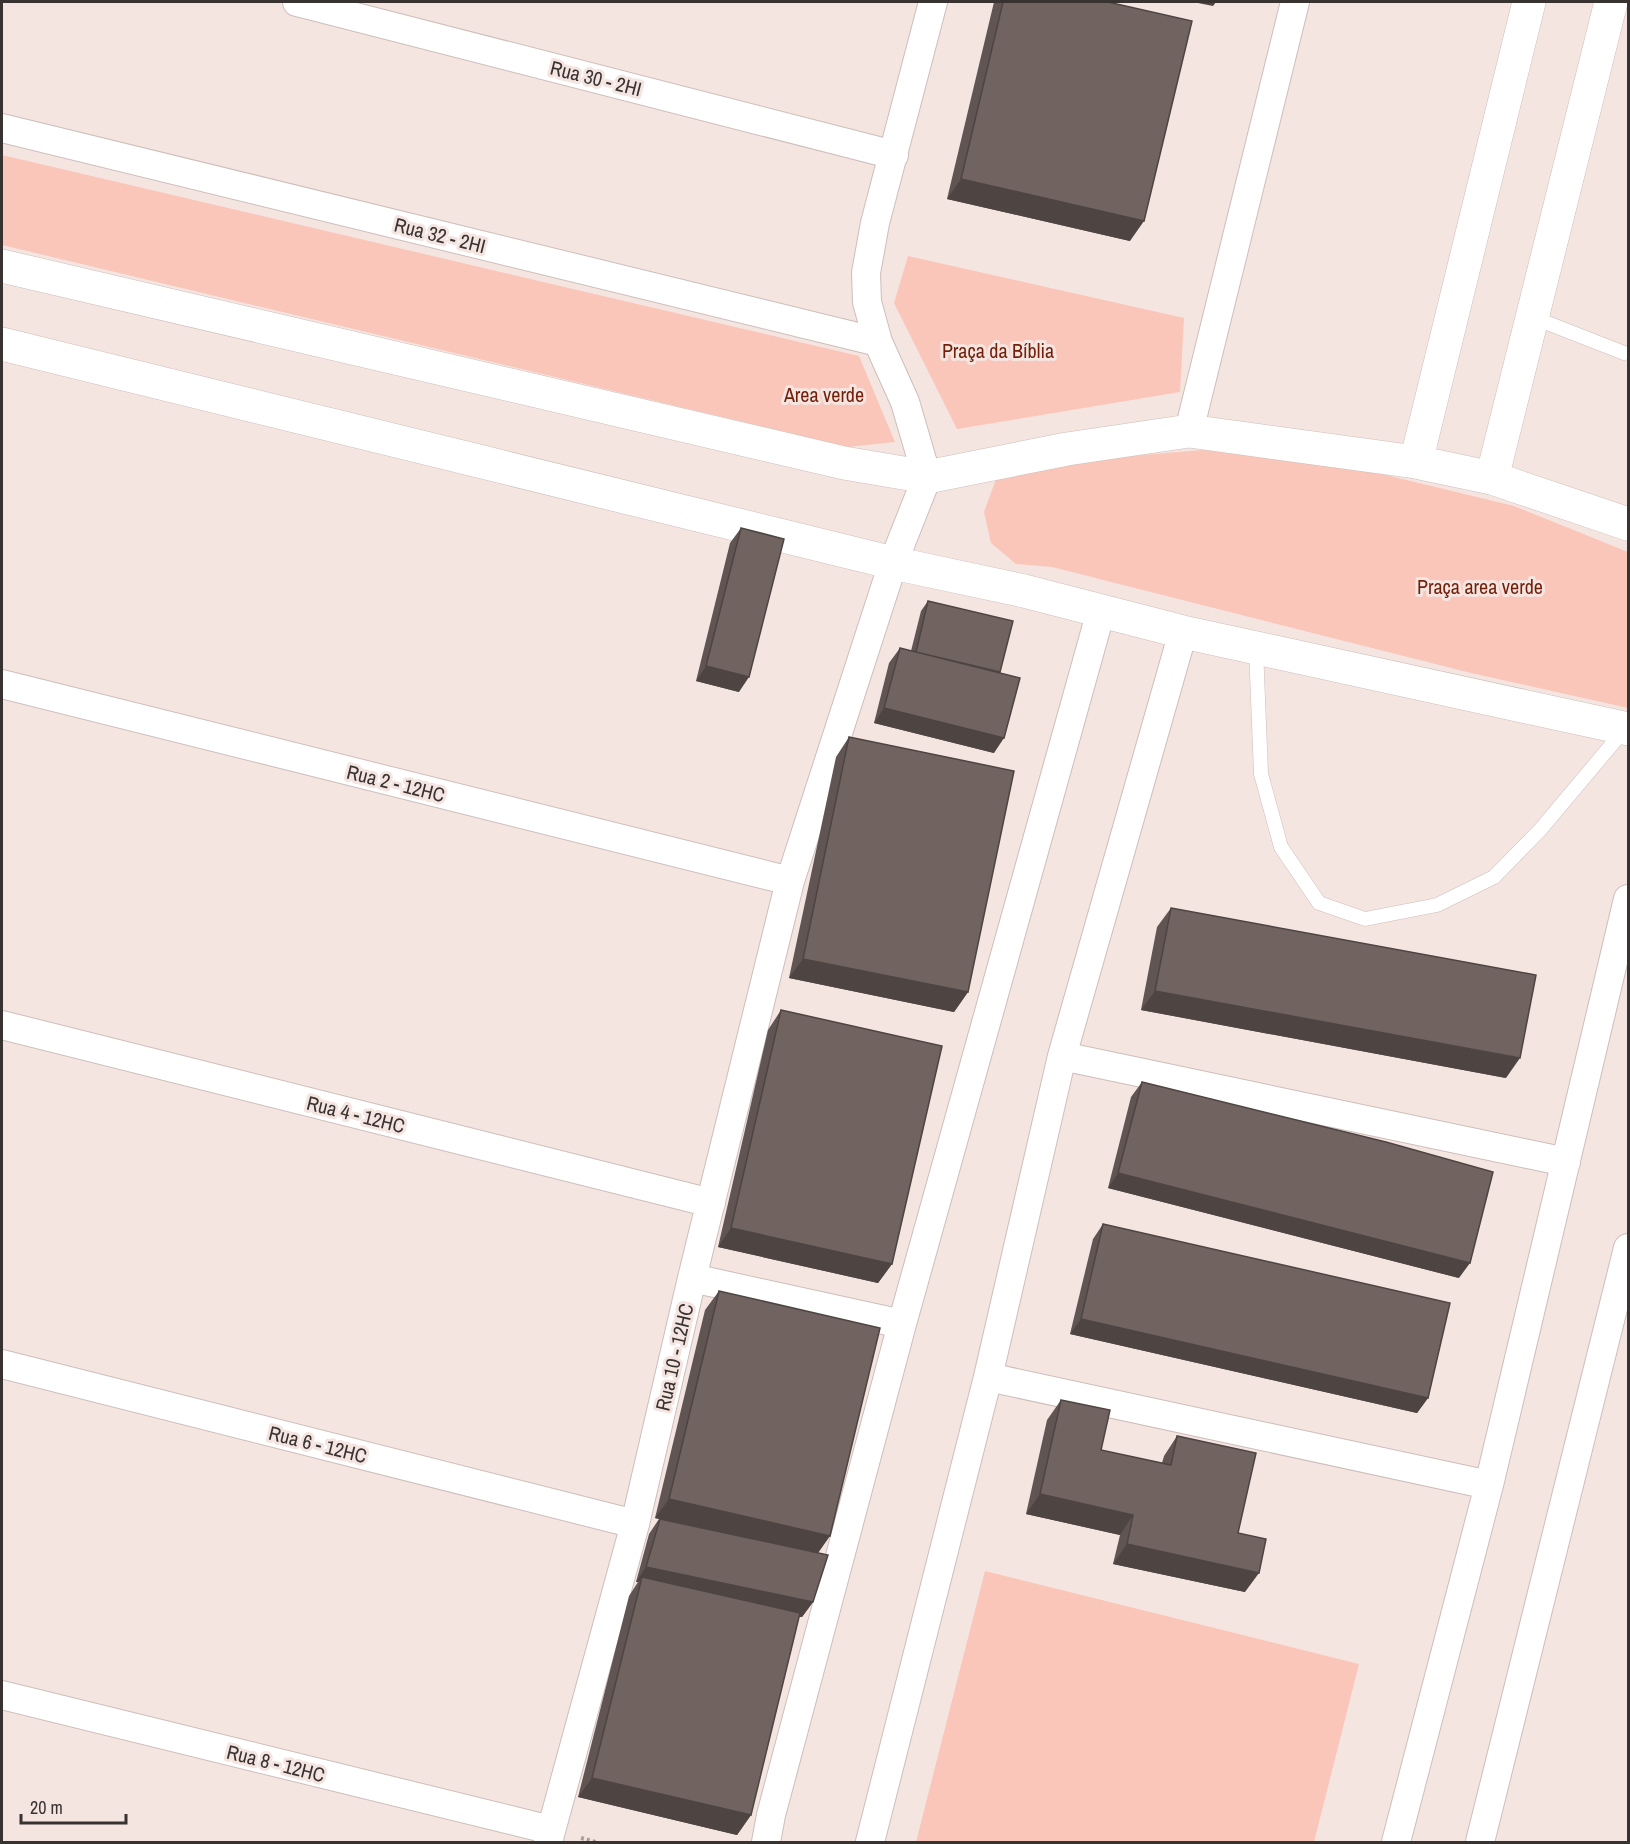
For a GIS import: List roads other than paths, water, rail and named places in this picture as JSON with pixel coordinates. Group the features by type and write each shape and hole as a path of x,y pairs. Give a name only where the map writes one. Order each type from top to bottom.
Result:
{"street":[{"name":"Rua 30 - 2HI","path":"297,2 894,155"},
{"path":"927,477 905,402 878,342 867,302 866,273 875,224 933,2"},
{"path":"1189,431 1295,2"},
{"path":"1416,462 1529,2"},
{"path":"1491,478 1611,2"},
{"name":"Rua 32 - 2HI","path":"2,128 878,342"},
{"path":"2,266 844,463 927,477 1068,449 1189,431 1416,462 1491,478 1629,524"},
{"path":"2,344 893,563 1024,591 1183,632 1627,729"},
{"name":"Rua 10 - 12HC","path":"549,1836 635,1524 692,1278 790,881 893,563 927,477"},
{"path":"781,1842 769,1829 902,1324 1101,611"},
{"path":"869,1838 988,1377 1062,1056 1183,632"},
{"name":"Rua 2 - 12HC","path":"2,684 790,881"},
{"path":"1396,1842 1489,1485 1629,899"},
{"name":"Rua 4 - 12HC","path":"2,1025 711,1203"},
{"path":"1062,1056 1566,1162"},
{"path":"1480,1842 1629,1248"},
{"path":"692,1278 902,1324"},
{"name":"Rua 6 - 12HC","path":"2,1364 635,1524"},
{"path":"988,1377 1489,1485"},
{"name":"Rua 8 - 12HC","path":"2,1695 549,1836"}],"lane":[{"path":"1533,317 1624,352"},
{"path":"1256,648 1261,774 1281,847 1319,903 1365,919 1437,905 1494,878 1540,830 1627,729"}],"park label":[{"name":"Praça da Bíblia","path":"998,350"},
{"name":"Area verde","path":"824,394"},
{"name":"Praça area verde","path":"1480,586"}]}
